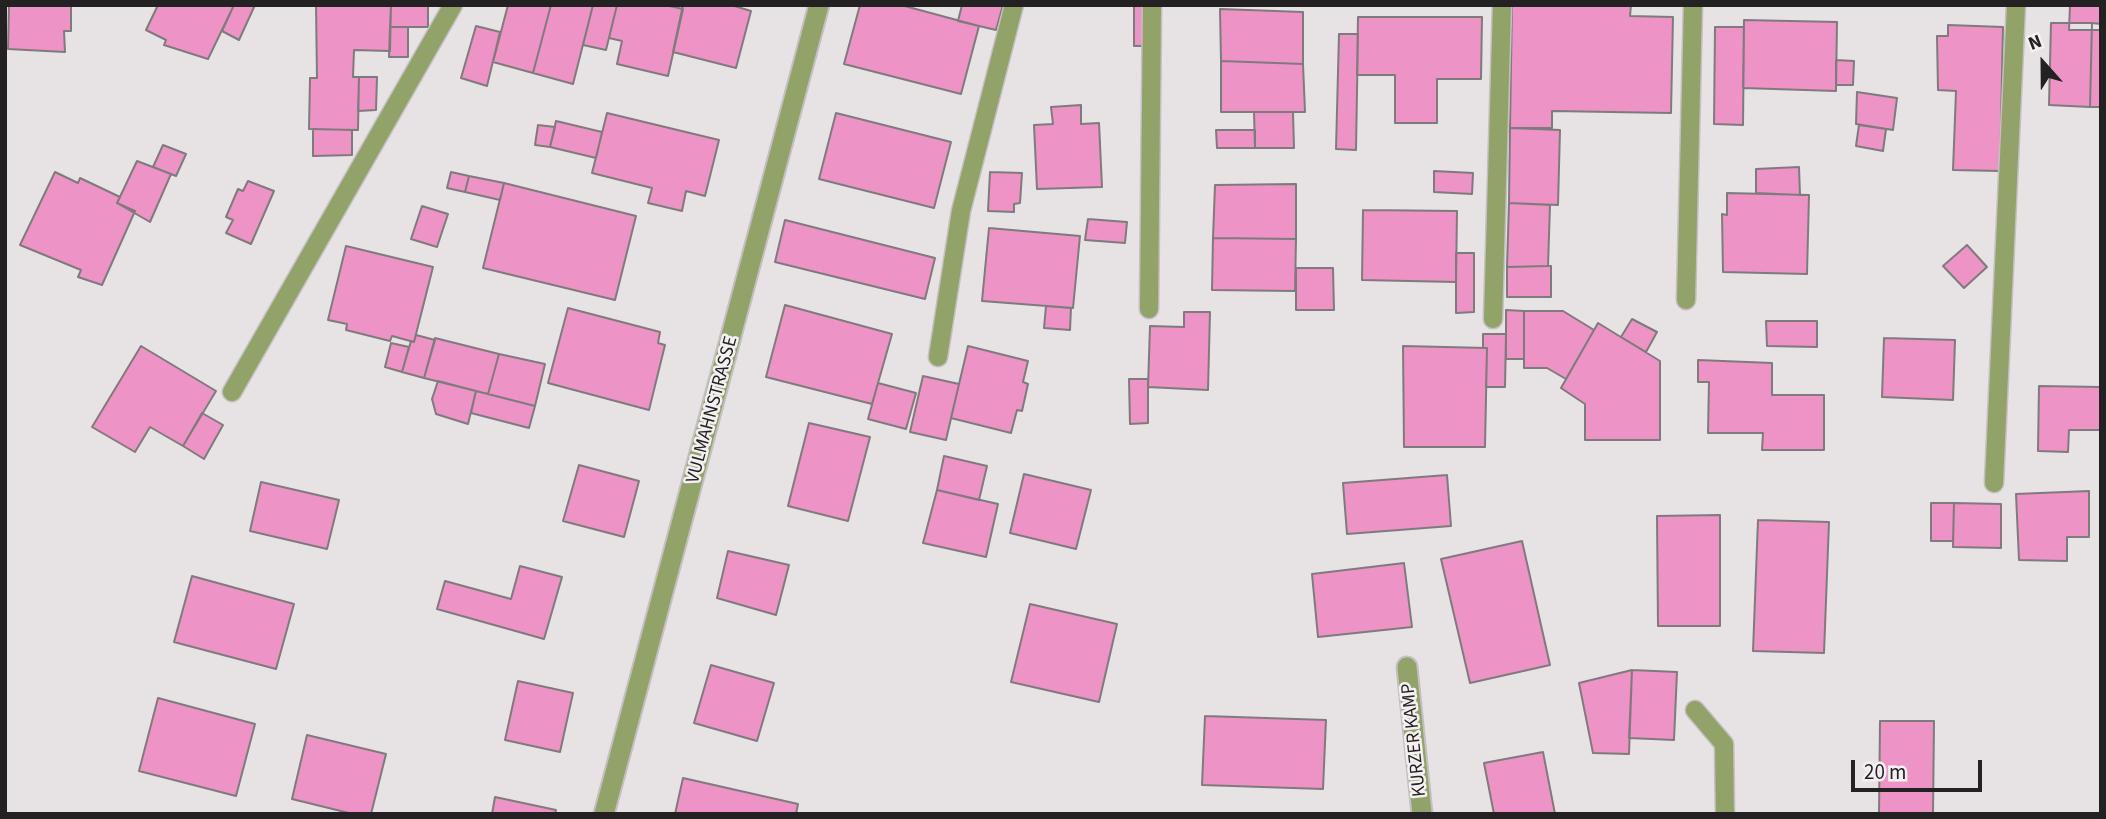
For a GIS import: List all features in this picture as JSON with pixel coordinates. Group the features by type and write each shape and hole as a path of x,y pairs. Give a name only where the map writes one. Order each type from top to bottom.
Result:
{"street":[{"name":"VULMAHNSTRASSE","path":"604,814 819,5"},
{"name":"KURZER KAMP","path":"1407,667 1422,814"}],"lane":[{"path":"232,391 453,5"},
{"path":"938,357 961,211 1014,5"},
{"path":"1149,309 1152,5"},
{"path":"1493,319 1502,5"},
{"path":"1686,300 1693,5"},
{"path":"1994,483 2016,5"},
{"path":"1695,710 1724,744 1725,814"}],"building":[{"path":"9,5 71,5 71,31 64,31 65,52 8,49"},
{"path":"158,5 234,5 208,59 164,45 166,40 146,30"},
{"path":"234,5 255,5 239,40 222,31"},
{"path":"316,5 391,5 390,51 354,50 353,77 359,77 358,130 309,129 310,78 317,78"},
{"path":"391,5 428,5 428,27 390,27"},
{"path":"508,5 551,5 533,73 493,62"},
{"path":"551,5 593,5 573,84 533,73"},
{"path":"593,5 617,5 606,50 583,45"},
{"path":"617,5 665,5 683,9 668,76 617,64 622,41 609,38"},
{"path":"683,5 731,5 751,11 736,68 673,52"},
{"path":"860,5 901,5 979,26 961,94 844,64"},
{"path":"962,5 1003,5 996,30 958,21"},
{"path":"1134,5 1149,5 1149,46 1134,46"},
{"path":"1512,5 1631,5 1630,16 1673,17 1671,113 1552,111 1552,128 1510,128"},
{"path":"2070,5 2101,5 2101,30 2069,30"},
{"path":"1220,9 1303,12 1303,64 1221,61"},
{"path":"1358,17 1482,17 1481,79 1437,79 1437,123 1395,123 1395,75 1357,75"},
{"path":"1744,20 1837,22 1836,91 1743,88"},
{"path":"2051,23 2092,23 2090,107 2049,105"},
{"path":"2092,23 2101,24 2101,107 2090,107"},
{"path":"1948,25 2003,27 2000,171 1953,170 1956,91 1938,90 1937,36 1948,36"},
{"path":"476,26 500,32 487,86 461,78"},
{"path":"390,27 408,27 408,57 389,57"},
{"path":"1715,27 1744,27 1743,125 1714,124"},
{"path":"1339,34 1358,34 1356,150 1336,149"},
{"path":"1836,60 1854,61 1853,85 1836,85"},
{"path":"1221,61 1303,64 1305,112 1221,112"},
{"path":"359,77 377,77 376,110 358,111"},
{"path":"1857,92 1897,98 1893,130 1856,124"},
{"path":"1081,105 1081,124 1099,123 1102,187 1037,189 1034,125 1053,124 1051,107"},
{"path":"1254,112 1293,112 1294,148 1255,148"},
{"path":"607,113 719,140 705,196 686,191 682,211 648,203 652,188 592,173"},
{"path":"836,113 951,142 934,208 819,179"},
{"path":"556,121 602,132 596,158 550,147"},
{"path":"538,125 555,127 550,147 535,145"},
{"path":"1859,125 1886,129 1883,151 1856,146"},
{"path":"1510,128 1560,130 1558,205 1509,203"},
{"path":"313,129 352,130 352,155 313,156"},
{"path":"1216,130 1255,130 1255,148 1217,148"},
{"path":"163,145 186,154 176,176 153,167"},
{"path":"137,161 171,174 150,222 117,203"},
{"path":"1799,167 1800,195 1756,193 1756,169"},
{"path":"1434,171 1473,173 1472,194 1434,192"},
{"path":"55,172 78,183 80,178 120,197 117,203 135,211 102,285 78,277 81,270 20,245"},
{"path":"451,172 469,176 465,192 447,188"},
{"path":"990,172 1022,173 1020,203 1014,204 1014,212 988,211"},
{"path":"469,176 504,183 500,200 465,192"},
{"path":"248,181 274,191 251,244 226,233 233,220 226,217 238,189 243,191"},
{"path":"504,183 636,216 615,300 483,268"},
{"path":"1296,184 1296,239 1213,238 1215,185"},
{"path":"1727,193 1809,195 1807,274 1723,272 1722,214 1727,215"},
{"path":"1509,203 1550,205 1548,266 1507,267"},
{"path":"422,206 448,214 437,247 411,239"},
{"path":"1363,210 1457,211 1456,282 1362,280"},
{"path":"1088,219 1127,222 1125,243 1085,240"},
{"path":"785,220 935,258 925,299 775,262"},
{"path":"989,228 1080,236 1073,308 982,301"},
{"path":"1213,238 1296,239 1295,291 1212,290"},
{"path":"1967,245 1987,267 1964,288 1943,266"},
{"path":"346,246 433,267 414,342 392,336 390,341 346,330 347,324 328,320"},
{"path":"1456,253 1474,253 1474,312 1456,313"},
{"path":"1551,266 1551,297 1507,297 1507,267"},
{"path":"1296,268 1333,268 1334,310 1296,310"},
{"path":"785,305 892,334 872,404 766,377"},
{"path":"1046,306 1071,308 1070,330 1044,328"},
{"path":"568,308 660,332 658,343 665,345 649,410 548,383"},
{"path":"1506,310 1524,311 1524,359 1506,359"},
{"path":"1524,311 1563,311 1594,330 1566,379 1547,368 1524,368"},
{"path":"1184,312 1210,312 1208,390 1148,387 1150,326 1184,327"},
{"path":"1632,319 1657,332 1646,352 1621,337"},
{"path":"1766,321 1817,321 1817,347 1767,346"},
{"path":"1598,323 1660,361 1660,440 1585,440 1585,404 1561,388"},
{"path":"1483,334 1506,334 1505,387 1486,387 1487,348 1483,348"},
{"path":"416,335 435,340 424,378 402,372 411,341 414,342"},
{"path":"435,338 499,354 488,394 424,378"},
{"path":"1884,338 1955,340 1953,400 1882,397"},
{"path":"391,343 409,347 402,372 385,367"},
{"path":"141,346 216,391 183,446 150,427 135,452 92,427"},
{"path":"968,346 1028,361 1023,382 1028,384 1022,411 1017,410 1011,433 951,418"},
{"path":"1403,346 1487,348 1485,447 1404,447"},
{"path":"499,354 545,364 535,406 488,394"},
{"path":"1698,360 1772,363 1772,395 1824,395 1824,450 1762,450 1763,433 1708,433 1709,382 1698,382"},
{"path":"923,376 959,384 946,440 910,432"},
{"path":"1129,379 1148,379 1148,423 1130,424"},
{"path":"438,381 476,391 468,424 436,414 432,399"},
{"path":"878,383 916,393 906,429 868,419"},
{"path":"2039,386 2101,387 2101,430 2069,430 2068,452 2038,451"},
{"path":"476,391 535,406 529,428 471,413"},
{"path":"202,413 223,425 204,459 183,446"},
{"path":"809,423 870,437 848,521 788,506"},
{"path":"944,456 987,466 979,500 937,490"},
{"path":"579,465 639,481 624,537 563,521"},
{"path":"1024,474 1091,490 1076,549 1010,533"},
{"path":"1447,475 1451,526 1347,534 1343,483"},
{"path":"261,482 339,500 327,549 250,531"},
{"path":"937,490 998,504 986,557 923,543"},
{"path":"2089,491 2089,537 2067,537 2067,561 2019,560 2016,494"},
{"path":"1931,503 1954,503 1953,541 1931,541"},
{"path":"1954,503 2001,504 2001,548 1953,547"},
{"path":"1720,515 1720,626 1658,626 1657,516"},
{"path":"1758,520 1829,522 1824,653 1753,651"},
{"path":"1522,541 1550,665 1470,683 1441,559"},
{"path":"728,551 789,565 776,615 717,598"},
{"path":"1404,563 1412,627 1318,637 1312,574"},
{"path":"520,566 562,577 544,639 437,609 445,581 511,599"},
{"path":"192,576 294,604 276,669 174,642"},
{"path":"1030,604 1117,624 1099,702 1011,682"},
{"path":"711,665 774,683 757,741 694,723"},
{"path":"1632,670 1677,672 1674,740 1629,738"},
{"path":"1632,670 1629,754 1593,753 1579,683"},
{"path":"518,681 573,693 560,752 505,740"},
{"path":"158,698 255,724 236,796 139,771"},
{"path":"1205,716 1326,720 1323,789 1202,785"},
{"path":"1880,721 1934,721 1933,814 1879,814"},
{"path":"307,735 386,754 371,814 353,814 292,799"},
{"path":"1543,752 1555,814 1494,814 1484,763"},
{"path":"683,778 798,804 796,814 675,814"},
{"path":"495,797 556,810 555,814 492,814"}]}
